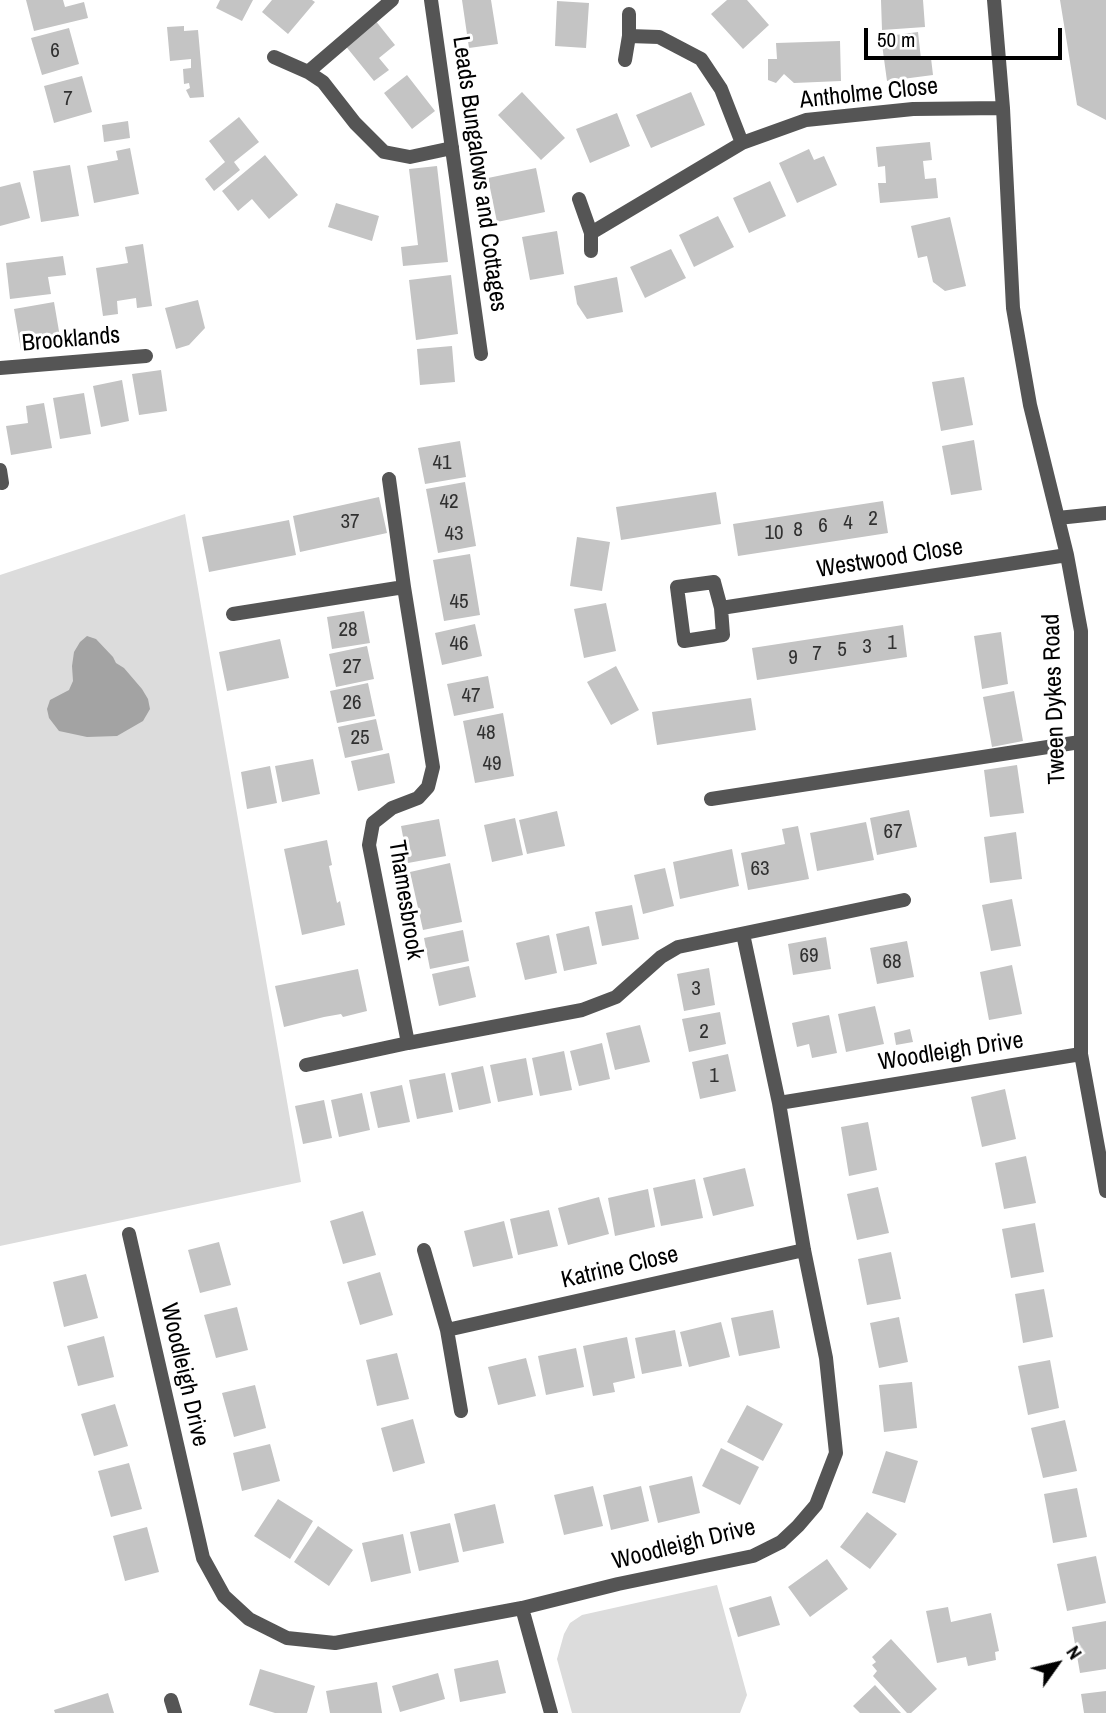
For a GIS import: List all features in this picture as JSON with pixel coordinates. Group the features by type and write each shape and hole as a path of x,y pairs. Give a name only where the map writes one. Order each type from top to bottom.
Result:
{"street":[{"path":"308,72 392,0"},
{"name":"Leads Bungalows and Cottages","path":"431,0 481,354"},
{"name":"Tween Dykes Road","path":"994,0 1003,108 1013,308 1030,405 1067,555 1080,631 1081,1054 1106,1191"},
{"path":"625,60 629,15"},
{"path":"629,36 659,37 701,59 721,89 742,143"},
{"path":"274,57 323,82 355,123 384,152 410,157 452,148"},
{"name":"Antholme Close","path":"591,233 742,143 806,120 913,109 1003,108"},
{"path":"579,199 591,233 591,251"},
{"name":"Brooklands","path":"0,368 146,356"},
{"name":"Thamesbrook","path":"389,479 433,767 428,787 418,798 392,808 373,823 369,845 408,1043"},
{"path":"1058,518 1106,513"},
{"name":"Westwood Close","path":"721,608 1067,555"},
{"path":"714,582 721,608 723,635 684,641 677,587 714,582"},
{"path":"233,614 404,587"},
{"path":"711,799 1080,742"},
{"path":"306,1065 582,1010 616,996 660,957 678,947 904,900"},
{"path":"743,934 779,1103"},
{"name":"Woodleigh Drive","path":"129,1234 203,1558 224,1596 249,1619 287,1638 335,1643 522,1608 618,1584 753,1556 781,1542 816,1505 836,1453 826,1358 779,1103 1081,1054"},
{"path":"424,1250 447,1330 461,1411"},
{"name":"Katrine Close","path":"447,1330 804,1250"},
{"path":"522,1608 551,1713"}],"shaded area":[{"path":"185,514 301,1182 0,1246 0,575"},
{"path":"87,636 96,639 116,663 124,668 148,699 150,709 143,721 117,736 87,737 59,731 49,718 47,709 50,700 69,690 73,681 74,652"},
{"path":"717,1585 747,1695 740,1713 572,1713 557,1659 570,1623 582,1615"}],"building":[{"path":"26,0 63,0 65,7 84,2 88,18 34,31"},
{"path":"220,0 253,0 242,21 216,8"},
{"path":"272,0 315,2 288,34 262,12"},
{"path":"462,0 491,0 498,44 469,48"},
{"path":"727,0 747,0 769,25 743,49 711,14"},
{"path":"881,0 923,0 925,27 882,30"},
{"path":"1060,0 1106,0 1106,120 1077,105"},
{"path":"557,1 589,3 586,48 555,46"},
{"path":"375,20 395,45 379,58 389,70 374,81 344,44"},
{"path":"184,26 184,31 198,30 204,97 190,98 186,90 190,88 189,83 184,84 183,69 191,68 191,59 170,61 167,27"},
{"path":"69,28 79,64 42,75 31,38"},
{"path":"918,32 921,59 931,58 933,75 887,81 881,37"},
{"path":"840,41 841,81 794,83 784,74 776,83 768,80 768,59 777,59 776,43"},
{"path":"407,75 435,111 412,129 384,93"},
{"path":"82,76 92,112 54,123 44,86"},
{"path":"522,92 565,138 541,160 498,115"},
{"path":"691,92 705,125 651,148 636,115"},
{"path":"617,113 630,146 590,163 576,129"},
{"path":"239,117 259,142 234,162 240,170 214,191 205,179 225,162 209,141"},
{"path":"128,121 130,138 104,142 102,125"},
{"path":"930,142 932,160 923,161 925,179 936,178 938,198 880,203 878,183 886,183 885,166 878,167 876,147"},
{"path":"130,148 139,194 94,203 87,166 118,160 116,151"},
{"path":"809,149 814,160 824,156 837,185 797,203 779,163"},
{"path":"265,155 298,195 269,219 252,199 238,211 222,191"},
{"path":"70,165 79,216 41,222 33,171"},
{"path":"437,166 448,262 403,266 401,247 418,245 409,169"},
{"path":"536,168 545,212 497,222 488,178"},
{"path":"770,181 786,216 749,233 733,198"},
{"path":"20,182 30,218 0,226 0,187"},
{"path":"336,203 379,216 372,241 328,227"},
{"path":"718,216 734,247 694,267 679,235"},
{"path":"950,217 966,286 945,291 933,282 927,256 918,258 911,226"},
{"path":"557,231 564,274 530,280 522,237"},
{"path":"143,244 152,306 137,308 136,298 117,301 118,314 103,316 96,268 128,263 125,247"},
{"path":"671,249 686,278 645,298 630,267"},
{"path":"63,256 66,275 48,277 51,294 10,299 6,263"},
{"path":"451,275 458,334 416,340 409,280"},
{"path":"617,277 623,312 587,319 577,304 574,286"},
{"path":"198,300 205,328 189,345 176,349 165,308"},
{"path":"54,302 61,343 21,350 14,309"},
{"path":"452,346 455,382 420,385 417,349"},
{"path":"161,370 167,411 139,415 132,374"},
{"path":"964,377 973,425 941,431 932,382"},
{"path":"122,380 129,421 101,427 93,386"},
{"path":"84,393 91,434 60,439 53,398"},
{"path":"44,403 52,448 11,455 6,426 28,423 26,406"},
{"path":"974,440 982,490 951,495 942,446"},
{"path":"460,441 466,477 425,484 418,448"},
{"path":"465,482 476,546 438,553 426,489"},
{"path":"716,492 721,524 621,540 616,507"},
{"path":"379,497 387,533 300,552 293,516"},
{"path":"883,501 888,533 738,556 733,524"},
{"path":"289,520 296,555 209,572 202,537"},
{"path":"577,537 610,542 602,591 570,586"},
{"path":"470,554 480,615 444,621 433,560"},
{"path":"606,603 616,651 584,658 574,609"},
{"path":"364,611 370,643 332,649 327,617"},
{"path":"475,624 482,656 442,665 435,633"},
{"path":"903,625 907,657 757,680 752,648"},
{"path":"1001,632 1008,684 982,689 974,636"},
{"path":"280,639 289,678 227,691 219,652"},
{"path":"367,646 374,679 336,687 329,654"},
{"path":"616,666 639,710 611,725 587,682"},
{"path":"488,676 494,708 454,716 447,684"},
{"path":"368,683 375,716 337,723 330,691"},
{"path":"1014,691 1023,741 992,747 983,697"},
{"path":"751,698 756,730 657,745 652,712"},
{"path":"503,713 514,776 475,783 463,721"},
{"path":"376,719 383,750 345,758 338,727"},
{"path":"389,753 395,783 358,791 351,761"},
{"path":"313,759 320,794 282,802 275,766"},
{"path":"1017,765 1024,813 990,817 984,770"},
{"path":"270,766 277,803 247,809 241,772"},
{"path":"909,810 917,847 877,855 870,818"},
{"path":"557,811 565,846 527,854 519,820"},
{"path":"515,818 523,855 492,862 484,825"},
{"path":"439,819 446,856 408,863 401,826"},
{"path":"866,822 874,860 817,871 810,833"},
{"path":"798,826 809,879 748,890 741,853 785,844 782,829"},
{"path":"1016,832 1022,879 990,883 984,837"},
{"path":"327,840 332,865 329,866 345,925 302,935 284,849"},
{"path":"732,849 739,886 680,899 673,862"},
{"path":"450,863 462,922 423,930 410,872"},
{"path":"665,868 674,906 643,914 634,875"},
{"path":"1012,899 1021,946 991,951 982,905"},
{"path":"632,905 639,939 602,946 595,912"},
{"path":"589,926 597,964 564,971 556,934"},
{"path":"463,930 469,961 430,969 424,938"},
{"path":"549,935 557,973 525,980 516,943"},
{"path":"826,937 831,969 793,975 788,944"},
{"path":"907,941 914,977 877,984 870,948"},
{"path":"1012,965 1022,1014 989,1020 980,972"},
{"path":"469,966 476,997 439,1006 432,974"},
{"path":"709,968 715,1005 684,1011 677,974"},
{"path":"358,969 367,1011 343,1017 341,1014 324,1017 284,1027 275,986"},
{"path":"875,1006 884,1044 846,1052 838,1014"},
{"path":"720,1012 726,1044 689,1052 682,1019"},
{"path":"829,1015 837,1053 812,1058 809,1044 797,1047 792,1023"},
{"path":"640,1025 650,1062 615,1070 606,1033"},
{"path":"910,1029 913,1042 896,1045 894,1033"},
{"path":"602,1043 610,1079 579,1086 570,1051"},
{"path":"564,1051 572,1090 540,1096 532,1058"},
{"path":"728,1054 736,1091 700,1099 692,1062"},
{"path":"526,1058 533,1095 498,1102 490,1065"},
{"path":"483,1066 491,1103 459,1110 451,1073"},
{"path":"445,1073 453,1112 417,1119 409,1080"},
{"path":"402,1085 410,1122 378,1128 370,1092"},
{"path":"1005,1089 1016,1139 982,1147 971,1097"},
{"path":"362,1093 370,1130 339,1137 331,1100"},
{"path":"324,1100 332,1138 303,1144 295,1106"},
{"path":"868,1122 877,1170 849,1176 841,1127"},
{"path":"1026,1156 1036,1203 1004,1209 995,1163"},
{"path":"745,1168 754,1206 713,1216 703,1178"},
{"path":"695,1179 703,1218 661,1226 653,1188"},
{"path":"878,1187 889,1233 857,1240 847,1194"},
{"path":"648,1189 655,1227 615,1236 608,1198"},
{"path":"599,1197 609,1234 568,1245 558,1208"},
{"path":"549,1210 558,1246 518,1255 510,1219"},
{"path":"363,1211 376,1255 343,1264 330,1221"},
{"path":"504,1221 513,1258 473,1267 464,1231"},
{"path":"1035,1223 1044,1272 1011,1278 1002,1229"},
{"path":"219,1242 231,1285 200,1293 188,1250"},
{"path":"891,1252 901,1299 867,1305 858,1259"},
{"path":"380,1272 393,1315 360,1325 347,1282"},
{"path":"86,1274 98,1318 64,1327 53,1282"},
{"path":"1044,1289 1053,1337 1023,1343 1015,1294"},
{"path":"237,1307 248,1350 216,1358 204,1315"},
{"path":"773,1310 780,1348 739,1356 731,1318"},
{"path":"899,1317 908,1362 879,1368 870,1323"},
{"path":"721,1322 730,1357 689,1367 680,1332"},
{"path":"675,1330 682,1366 642,1374 635,1338"},
{"path":"104,1336 114,1377 78,1386 67,1346"},
{"path":"627,1337 635,1378 613,1383 615,1392 593,1396 583,1346"},
{"path":"576,1348 584,1387 546,1395 538,1356"},
{"path":"397,1353 409,1399 377,1406 366,1360"},
{"path":"526,1358 536,1396 498,1405 488,1367"},
{"path":"1050,1360 1059,1408 1028,1415 1018,1366"},
{"path":"912,1382 917,1428 884,1432 879,1385"},
{"path":"255,1385 266,1428 234,1437 222,1393"},
{"path":"115,1404 128,1446 94,1456 81,1414"},
{"path":"747,1405 783,1424 763,1461 727,1442"},
{"path":"413,1419 425,1463 393,1472 381,1428"},
{"path":"1065,1420 1077,1471 1043,1478 1031,1428"},
{"path":"270,1444 280,1481 242,1491 233,1453"},
{"path":"721,1448 759,1467 740,1505 702,1486"},
{"path":"886,1451 918,1461 905,1503 872,1493"},
{"path":"129,1463 142,1509 111,1517 98,1471"},
{"path":"692,1476 700,1513 658,1523 649,1486"},
{"path":"593,1486 603,1526 564,1535 554,1495"},
{"path":"641,1486 649,1521 611,1530 603,1495"},
{"path":"1077,1488 1087,1537 1053,1543 1044,1494"},
{"path":"278,1499 313,1521 290,1559 254,1536"},
{"path":"495,1504 504,1543 463,1552 454,1514"},
{"path":"867,1512 897,1534 870,1569 840,1547"},
{"path":"450,1523 459,1562 419,1571 410,1532"},
{"path":"318,1526 353,1550 329,1586 294,1562"},
{"path":"147,1527 159,1572 125,1581 113,1536"},
{"path":"403,1534 411,1573 371,1582 362,1543"},
{"path":"1096,1556 1106,1603 1067,1611 1057,1564"},
{"path":"827,1559 848,1589 810,1617 788,1587"},
{"path":"771,1596 780,1625 738,1637 729,1608"},
{"path":"948,1607 951,1622 991,1613 999,1651 995,1652 996,1660 968,1666 966,1657 937,1663 926,1611"},
{"path":"1106,1621 1106,1669 1080,1673 1072,1627"},
{"path":"891,1639 937,1689 911,1713 907,1713 873,1676 877,1671 872,1665 876,1662 872,1657"},
{"path":"498,1660 506,1693 460,1702 454,1669"},
{"path":"260,1669 315,1686 307,1713 275,1713 249,1705"},
{"path":"438,1673 445,1699 400,1712 392,1686"},
{"path":"377,1682 382,1713 330,1713 326,1691"},
{"path":"875,1685 901,1713 860,1713 853,1706"},
{"path":"1106,1691 1106,1713 1084,1713 1081,1694"},
{"path":"108,1693 114,1713 55,1713 54,1710"}]}
